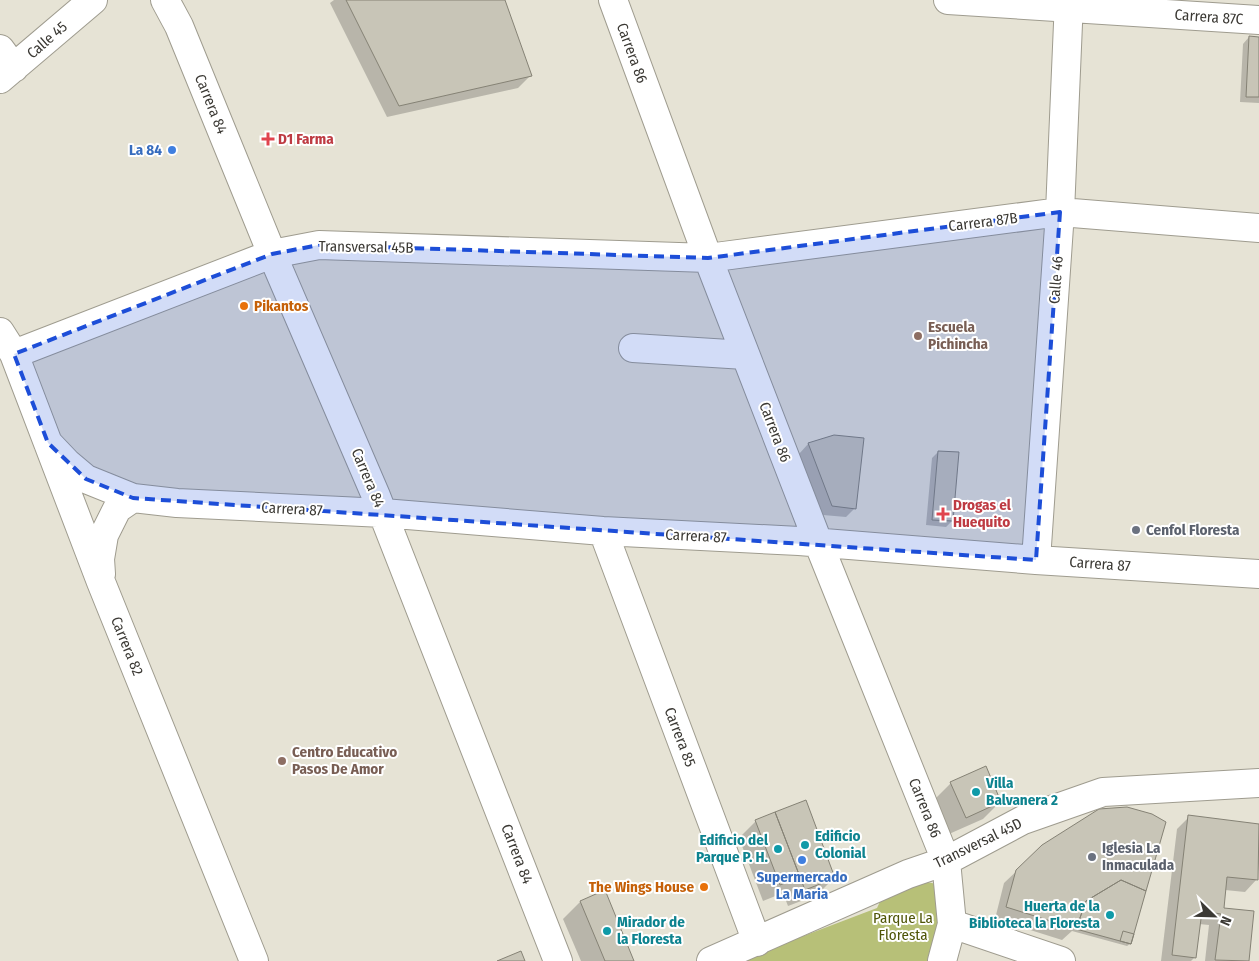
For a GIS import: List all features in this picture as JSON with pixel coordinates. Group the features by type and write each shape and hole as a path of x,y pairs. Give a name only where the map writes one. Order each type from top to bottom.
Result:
{"street":[{"name":"Calle 45","path":"5,65 93,0"},
{"name":"Carrera 84","path":"165,0 179,26 272,254 383,513 558,961"},
{"name":"Carrera 86","path":"613,0 745,355 946,861"},
{"name":"Carrera 87C","path":"948,0 1069,3 1259,20"},
{"name":"Calle 46","path":"1036,560 1060,212 1069,3"},
{"name":"Carrera 87B","path":"708,258 1060,212 1259,228"},
{"name":"Transversal 45B","path":"7,343 272,254 319,245 708,258"},
{"name":"Carrera 82","path":"7,343 254,961"},
{"path":"633,348 745,355"},
{"name":"Carrera 87","path":"48,443 86,479 133,498 177,503 383,513 603,531 818,542 1036,560 1259,574"},
{"path":"101,582 100,559 104,535 117,509 133,498"},
{"name":"Carrera 85","path":"603,531 757,942"},
{"name":"Transversal 45D","path":"712,961 908,874 946,861 1023,820 1103,792 1259,783"},
{"path":"942,961 952,924 946,861"},
{"path":"952,924 1062,961"}],"highlighted area":[{"path":"1060,212 1036,560 133,498 86,479 48,443 14,354 272,254 319,245 708,258"}],"green space":[{"name":"Parque La Floresta","path":"921,881 937,884 944,900 928,961 738,961 877,908 886,889"}],"building":[{"path":"346,0 505,0 532,76 399,106"},
{"path":"1249,36 1259,37 1259,97 1246,97"},
{"path":"834,435 864,438 856,509 832,506 808,443"},
{"path":"938,451 959,452 953,521 932,520"},
{"name":"Villa Balvanera 2","path":"986,766 1001,802 966,818 950,782"},
{"name":"Edificio Colonial","path":"806,800 835,878 805,890 775,812"},
{"name":"Iglesia La Inmaculada","path":"1127,807 1152,814 1166,822 1146,891 1121,880 1086,901 1076,929 1006,907 1016,870 1042,845 1099,809"},
{"name":"Edificio del Parque P. H.","path":"775,812 800,877 780,885 755,820"},
{"path":"1188,815 1259,824 1258,880 1227,877 1224,908 1254,911 1249,961 1215,960 1221,914 1202,911 1196,958 1172,955"},
{"name":"Huerta de la Biblioteca la Floresta","path":"1121,880 1146,891 1131,944 1076,929 1086,901"},
{"name":"Mirador de la Floresta","path":"605,890 634,961 605,961 580,901"},
{"path":"1123,931 1134,934 1131,944 1120,941"},
{"path":"521,951 525,961 497,961"}],"place":[{"name":"D1 Farma","path":"268,139"},
{"name":"La 84","path":"172,150"},
{"name":"Pikantos","path":"244,306"},
{"name":"Escuela Pichincha","path":"918,336"},
{"name":"Drogas el Huequito","path":"943,514"},
{"name":"Cenfol Floresta","path":"1136,530"},
{"name":"Centro Educativo Pasos De Amor","path":"282,761"},
{"name":"Villa Balvanera 2","path":"976,792"},
{"name":"Edificio Colonial","path":"805,845"},
{"name":"Edificio del Parque P. H.","path":"778,849"},
{"name":"Iglesia La Inmaculada","path":"1092,857"},
{"name":"Supermercado La Maria","path":"802,860"},
{"name":"The Wings House","path":"704,887"},
{"name":"Huerta de la Biblioteca la Floresta","path":"1110,915"},
{"name":"Mirador de la Floresta","path":"607,931"}]}
